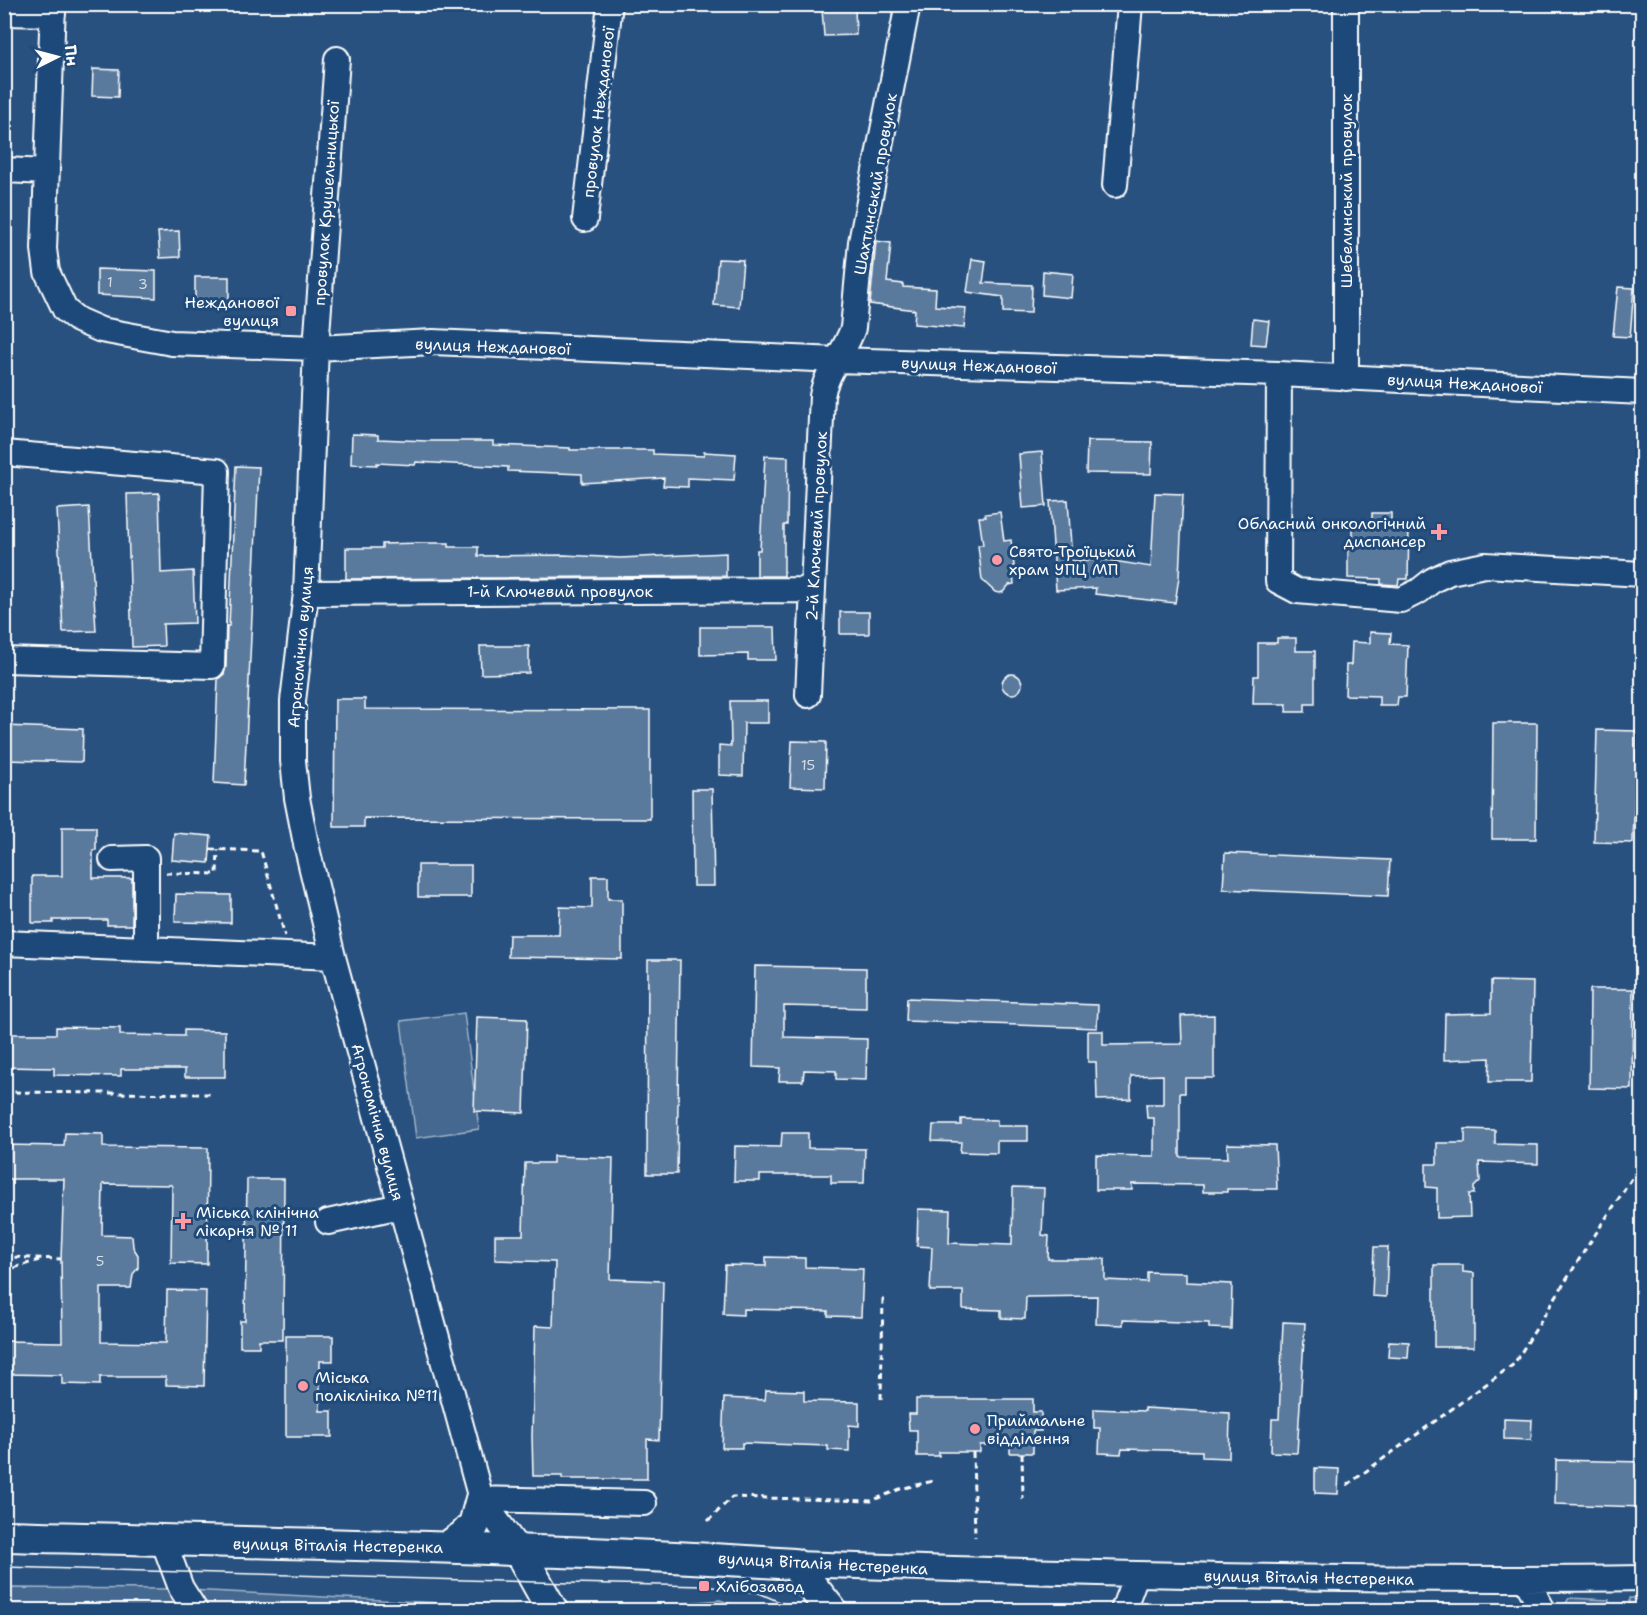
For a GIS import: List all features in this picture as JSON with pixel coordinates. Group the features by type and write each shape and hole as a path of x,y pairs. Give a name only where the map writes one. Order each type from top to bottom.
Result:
{"main road":[{"path":"447,1548 474,1525 481,1499"},
{"name":"вулиця Віталія Нестеренка","path":"4,1536 518,1549 794,1564"},
{"path":"518,1549 552,1611"},
{"path":"794,1564 831,1611"}],"street":[{"name":"провулок Нежданової","path":"585,219 610,4"},
{"name":"Шахтинський провулок","path":"837,360 853,328 861,242 908,4"},
{"path":"1115,185 1130,4"},
{"name":"Шебелинський провулок","path":"1346,4 1346,378"},
{"path":"4,13 53,9 44,249 47,272 65,310 78,320 100,330 149,340 172,343 315,348"},
{"name":"провулок Крушельницької","path":"315,348 337,59"},
{"path":"4,170 47,171"},
{"name":"вулиця Нежданової","path":"315,348 433,342 837,360 1279,374 1642,392"},
{"name":"Агрономічна вулиця","path":"315,348 306,593 293,701 293,761 297,798 333,957 481,1499 518,1549"},
{"name":"2-й Ключевий провулок","path":"808,695 822,396 824,385 837,360"},
{"path":"1279,374 1278,581 1287,587 1297,591 1401,600 1450,572 1485,565 1642,574"},
{"path":"4,453 217,471 212,666 4,660"},
{"name":"1-й Ключевий провулок","path":"306,593 813,590"},
{"path":"112,859 146,858 147,949"},
{"path":"4,942 333,957"},
{"path":"328,1222 400,1206"},
{"path":"481,1499 644,1503"},
{"path":"163,1540 181,1588 195,1611"},
{"name":"вулиця Віталія Нестеренка","path":"794,1564 1136,1575 1526,1580 1642,1578"},
{"path":"1123,1611 1136,1575"},
{"path":"1526,1580 1543,1611"}],"path":[{"path":"165,873 217,874 218,849"},
{"path":"4,1092 211,1094"},
{"path":"1347,1485 1514,1364 1642,1163"},
{"path":"4,1257 61,1259"},
{"path":"4,1271 44,1259"},
{"path":"881,1399 883,1298"},
{"path":"973,1452 975,1537"},
{"path":"1022,1453 1023,1499"},
{"path":"708,1521 732,1497 871,1501 900,1489 933,1481"},
{"path":"73,1611 80,1605 91,1603 95,1611"}],"shaded area":[{"path":"464,1013 479,1129 416,1138 401,1021"},
{"path":"5,1588 170,1589 517,1607 518,1610 5,1610"},
{"path":"1569,1598 1609,1600 1607,1610 1562,1610"},
{"path":"1629,1598 1642,1598 1642,1610 1629,1610"},
{"path":"720,1600 731,1604 731,1610 630,1610 630,1608"}],"building":[{"path":"855,7 856,35 824,36 822,9"},
{"path":"93,69 119,70 118,97 92,96"},
{"path":"179,231 180,257 160,258 158,232"},
{"path":"876,241 891,243 887,282 903,284 903,287 936,289 935,306 966,308 964,328 914,324 915,310 870,304"},
{"path":"718,259 743,260 739,307 714,305"},
{"path":"972,259 986,261 983,283 1032,285 1031,313 1003,312 1003,297 967,292"},
{"path":"97,269 156,271 156,298 97,295"},
{"path":"1043,271 1073,274 1071,298 1042,295"},
{"path":"195,277 229,277 229,307 195,307"},
{"path":"1618,287 1634,288 1630,337 1613,336"},
{"path":"1253,319 1269,321 1266,345 1251,344"},
{"path":"352,434 378,435 378,439 493,441 493,445 570,448 570,450 653,450 653,454 704,456 704,452 736,454 734,480 688,478 688,487 663,486 664,478 582,483 582,474 508,471 508,467 416,462 415,465 351,464"},
{"path":"1087,441 1152,442 1151,474 1086,473"},
{"path":"1042,452 1046,506 1023,508 1019,454"},
{"path":"765,456 788,457 784,576 757,576"},
{"path":"236,466 259,467 244,785 214,783 218,679 224,674 226,667 227,626 229,626"},
{"path":"159,493 161,573 193,571 195,623 163,624 164,646 132,647 127,494"},
{"path":"1155,493 1183,494 1179,577 1175,603 1095,594 1096,588 1056,590 1050,501 1068,500 1072,561 1101,559 1151,567"},
{"path":"89,507 96,631 63,632 57,509"},
{"name":"Свято-Троїцький храм УПЦ МП","path":"1000,512 1004,541 1011,540 1015,574 1013,575 1014,584 999,593 982,580 978,545 983,545 979,517"},
{"path":"1372,513 1391,513 1391,525 1409,526 1408,579 1399,579 1398,585 1381,584 1381,579 1348,578 1348,547 1352,547 1352,525 1372,525"},
{"path":"449,543 449,547 478,547 478,556 565,555 620,558 726,553 726,576 346,579 346,548 382,548 382,544"},
{"path":"840,612 869,612 869,634 840,634"},
{"path":"700,627 775,627 776,660 748,660 748,654 700,655"},
{"path":"1370,632 1391,633 1390,644 1408,645 1406,697 1398,697 1397,705 1379,705 1379,696 1345,695 1346,665 1351,665 1352,642 1370,643"},
{"path":"1277,638 1296,638 1296,651 1315,651 1315,704 1305,704 1305,712 1286,712 1287,704 1253,704 1254,676 1258,676 1258,643 1277,643"},
{"path":"480,646 529,646 529,673 481,674"},
{"path":"1012,674 1019,677 1022,684 1019,691 1012,694 1005,691 1002,684 1005,677"},
{"path":"335,699 365,699 365,709 650,710 650,819 364,818 364,827 334,827"},
{"path":"730,701 768,701 768,723 744,723 743,776 719,775 719,745 731,746"},
{"path":"1493,723 1537,723 1536,839 1492,839"},
{"path":"4,726 83,729 82,762 4,760"},
{"path":"1597,730 1637,731 1633,843 1594,842"},
{"path":"792,741 826,742 825,788 790,787"},
{"path":"692,789 712,789 714,886 693,886"},
{"path":"62,827 96,827 93,878 132,878 132,925 107,925 107,920 53,920 53,923 32,923 32,876 62,876"},
{"path":"174,833 211,836 209,863 172,860"},
{"path":"1225,853 1390,860 1388,896 1223,889"},
{"path":"418,865 471,865 471,897 418,897"},
{"path":"592,876 608,876 608,899 622,899 622,959 508,957 509,935 559,935 560,907 592,908"},
{"path":"176,894 231,895 231,923 175,922"},
{"path":"648,960 680,960 677,1174 647,1174"},
{"path":"755,966 866,968 866,1008 784,1006 784,1037 867,1039 866,1080 836,1079 836,1071 804,1070 803,1081 779,1081 780,1068 753,1067"},
{"path":"1491,981 1533,982 1531,1082 1489,1082 1490,1058 1444,1060 1445,1014 1491,1013"},
{"path":"1590,989 1633,989 1632,1089 1589,1088"},
{"path":"907,998 1098,1005 1097,1028 906,1021"},
{"path":"1214,1015 1214,1078 1185,1078 1185,1093 1180,1093 1180,1157 1228,1158 1227,1144 1275,1145 1277,1189 1227,1189 1227,1192 1203,1192 1203,1185 1132,1184 1132,1190 1096,1190 1096,1155 1154,1156 1154,1118 1147,1118 1146,1104 1163,1104 1163,1075 1131,1076 1131,1099 1097,1100 1096,1062 1088,1062 1088,1031 1103,1031 1103,1045 1182,1044 1181,1016"},
{"path":"477,1017 527,1019 524,1113 474,1111"},
{"path":"56,1027 120,1028 120,1035 184,1036 184,1030 225,1031 225,1077 185,1077 185,1069 121,1069 121,1076 54,1075 54,1068 4,1067 4,1034 56,1034"},
{"path":"961,1119 997,1120 997,1126 1028,1126 1028,1141 997,1141 997,1153 960,1152 961,1142 932,1141 933,1125 961,1125"},
{"path":"1465,1129 1495,1130 1495,1144 1538,1145 1538,1164 1479,1162 1480,1181 1474,1187 1474,1194 1469,1194 1470,1217 1437,1218 1437,1188 1426,1187 1426,1164 1437,1164 1437,1143 1465,1143"},
{"path":"65,1133 103,1134 103,1147 208,1148 207,1264 171,1263 172,1185 103,1184 102,1235 132,1236 133,1247 138,1255 138,1268 133,1274 131,1288 101,1288 101,1342 166,1343 167,1290 206,1291 204,1386 166,1385 166,1377 100,1377 100,1385 62,1384 62,1375 4,1374 4,1341 62,1342 61,1259 64,1179 4,1179 4,1145 64,1146"},
{"path":"782,1133 808,1133 808,1148 865,1149 864,1183 831,1183 831,1175 760,1175 760,1181 734,1181 735,1146 781,1147"},
{"path":"553,1156 613,1158 610,1279 663,1281 659,1440 647,1439 647,1479 562,1479 562,1476 533,1476 535,1326 553,1327 555,1262 495,1260 495,1235 523,1235 525,1163 553,1163"},
{"path":"247,1179 284,1179 283,1340 259,1340 259,1347 240,1347 240,1321 245,1321"},
{"path":"1013,1187 1044,1188 1042,1235 1049,1236 1048,1259 1105,1259 1105,1280 1147,1282 1147,1272 1186,1273 1186,1282 1232,1284 1231,1329 1209,1328 1209,1323 1123,1320 1123,1325 1096,1324 1097,1296 1026,1297 1025,1319 1001,1318 1001,1310 963,1309 963,1291 930,1291 932,1247 917,1246 918,1209 950,1210 949,1243 1012,1245"},
{"path":"1374,1247 1388,1247 1386,1297 1372,1296"},
{"path":"766,1257 805,1258 805,1267 863,1269 861,1317 828,1316 828,1311 743,1309 743,1315 723,1314 725,1265 766,1266"},
{"path":"1434,1265 1463,1265 1463,1272 1474,1273 1474,1347 1434,1347"},
{"path":"1283,1322 1305,1323 1297,1453 1271,1452 1272,1419 1279,1419"},
{"name":"Міська поліклініка №11","path":"286,1336 333,1336 333,1361 320,1361 320,1411 332,1411 332,1437 286,1437"},
{"path":"1389,1341 1409,1342 1408,1358 1388,1357"},
{"path":"766,1390 804,1391 804,1401 859,1402 859,1426 849,1425 849,1451 828,1450 828,1446 742,1443 742,1448 722,1448 724,1398 765,1400"},
{"name":"Приймальне відділення","path":"916,1399 1033,1399 1033,1412 1041,1412 1041,1431 1033,1431 1033,1453 1010,1453 1010,1445 980,1445 980,1452 939,1452 939,1456 917,1456 917,1430 909,1430 908,1414 916,1414"},
{"path":"1145,1408 1230,1413 1229,1458 1202,1457 1202,1451 1122,1449 1121,1454 1099,1453 1100,1428 1094,1428 1094,1409 1145,1411"},
{"path":"1504,1419 1532,1420 1531,1440 1504,1439"},
{"path":"1556,1460 1642,1462 1642,1507 1555,1504"},
{"path":"1315,1468 1339,1469 1338,1494 1315,1493"}],"tram line":[{"path":"4,1567 704,1586 759,1593 794,1610"}],"place":[{"name":"Нежданової вулиця","path":"291,311"},
{"name":"Обласний онкологічний диспансер","path":"1439,532"},
{"name":"Свято-Троїцький храм УПЦ МП","path":"997,560"},
{"name":"Міська клінічна лікарня № 11","path":"183,1221"},
{"name":"Міська поліклініка №11","path":"303,1386"},
{"name":"Приймальне відділення","path":"975,1429"},
{"name":"Хлібозавод","path":"704,1586"}]}
